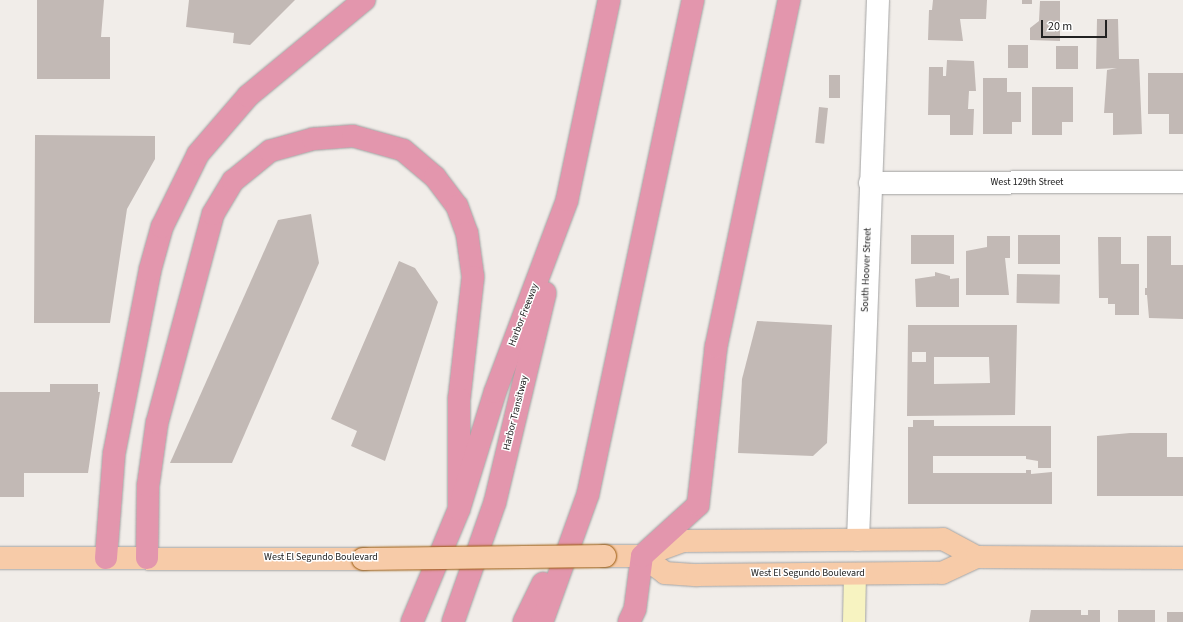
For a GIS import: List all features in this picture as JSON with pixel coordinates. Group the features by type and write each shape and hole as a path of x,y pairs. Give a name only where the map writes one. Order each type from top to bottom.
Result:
{"highway":[{"path":"106,558 114,454 150,270 162,226 198,154 248,96 364,0"},
{"name":"Harbor Freeway","path":"412,622 459,509 495,392 567,200 609,0"},
{"path":"542,622 588,494 693,0"},
{"path":"629,622 635,609 642,556 698,505 716,347 789,0"},
{"path":"147,558 148,486 157,423 213,214 233,181 270,151 312,139 353,136 403,150 435,177 457,206 468,233 473,277 459,399 459,509"},
{"name":"Harbor Transitway","path":"453,622 494,502 567,200"},
{"path":"524,622 588,494"}],"main road":[{"name":"West El Segundo Boulevard","path":"0,558 363,559 642,556 683,541 943,539 977,557"},
{"name":"West El Segundo Boulevard","path":"642,556 665,573 855,574 942,573 977,557 1183,558"}],"street":[{"name":"South Hoover Street","path":"858,540 870,183 878,0"},
{"name":"West 129th Street","path":"870,183 1183,182"},
{"path":"854,622 855,574"}],"building":[{"path":"37,0 104,0 101,37 110,37 110,79 37,79"},
{"path":"189,0 295,0 250,45 233,43 234,33 186,27"},
{"path":"933,0 987,0 986,19 960,19 963,41 928,40 929,10 932,10"},
{"path":"1022,0 1032,0 1032,4 1022,4"},
{"path":"1040,1 1060,1 1060,41 1030,40 1030,28 1039,21"},
{"path":"1097,19 1118,19 1119,59 1139,59 1142,134 1113,135 1113,113 1104,113 1107,70 1117,68 1096,69"},
{"path":"1008,45 1028,45 1028,68 1008,68"},
{"path":"1056,46 1078,46 1078,69 1056,69"},
{"path":"947,60 974,61 976,91 969,91 968,109 974,109 973,135 950,135 950,115 928,115 929,67 943,67 943,76 946,76"},
{"path":"1148,73 1183,73 1183,134 1169,134 1169,114 1148,114"},
{"path":"829,75 840,75 840,98 829,98"},
{"path":"983,78 1007,78 1007,92 1021,92 1021,122 1012,122 1012,134 983,134"},
{"path":"1032,87 1073,87 1073,122 1062,122 1062,135 1032,135"},
{"path":"819,107 828,108 824,144 815,143"},
{"path":"35,135 155,136 155,159 127,209 110,323 34,323"},
{"path":"311,214 319,263 232,463 170,463 278,220"},
{"path":"911,235 954,235 954,264 911,264"},
{"path":"1018,235 1060,235 1060,264 1018,264"},
{"path":"987,236 1010,236 1010,258 1005,258 1009,295 966,295 966,251 987,247"},
{"path":"1147,236 1171,236 1171,265 1183,265 1183,319 1149,318 1147,295 1145,295 1145,288 1147,288"},
{"path":"1098,237 1121,237 1121,264 1139,264 1139,315 1115,315 1115,304 1108,304 1108,298 1099,298"},
{"path":"399,261 415,268 438,302 385,461 351,446 357,431 331,419"},
{"path":"935,272 950,276 950,279 959,278 959,307 916,307 915,279 935,276"},
{"path":"1017,274 1060,275 1059,304 1016,303"},
{"path":"757,321 832,325 827,443 813,456 738,453 742,379"},
{"path":"908,325 1017,325 1015,415 907,416","holes":["912,352 926,352 926,362 912,362","934,357 989,357 990,383 934,384"]},
{"path":"50,384 98,384 98,392 100,392 88,473 24,473 24,497 0,497 0,392 50,392"},
{"path":"913,420 934,420 934,426 1051,426 1051,468 1038,468 1038,461 1026,459 1026,456 933,456 933,473 1026,473 1026,470 1031,470 1031,474 1052,472 1052,504 908,504 908,427 913,427"},
{"path":"1130,433 1167,433 1167,457 1183,457 1183,496 1097,496 1097,436"},
{"path":"1031,610 1081,610 1081,615 1088,615 1088,610 1100,610 1100,622 1029,622"},
{"path":"1118,610 1155,610 1155,622 1118,622"},
{"path":"1167,612 1183,612 1183,622 1167,622"}]}
